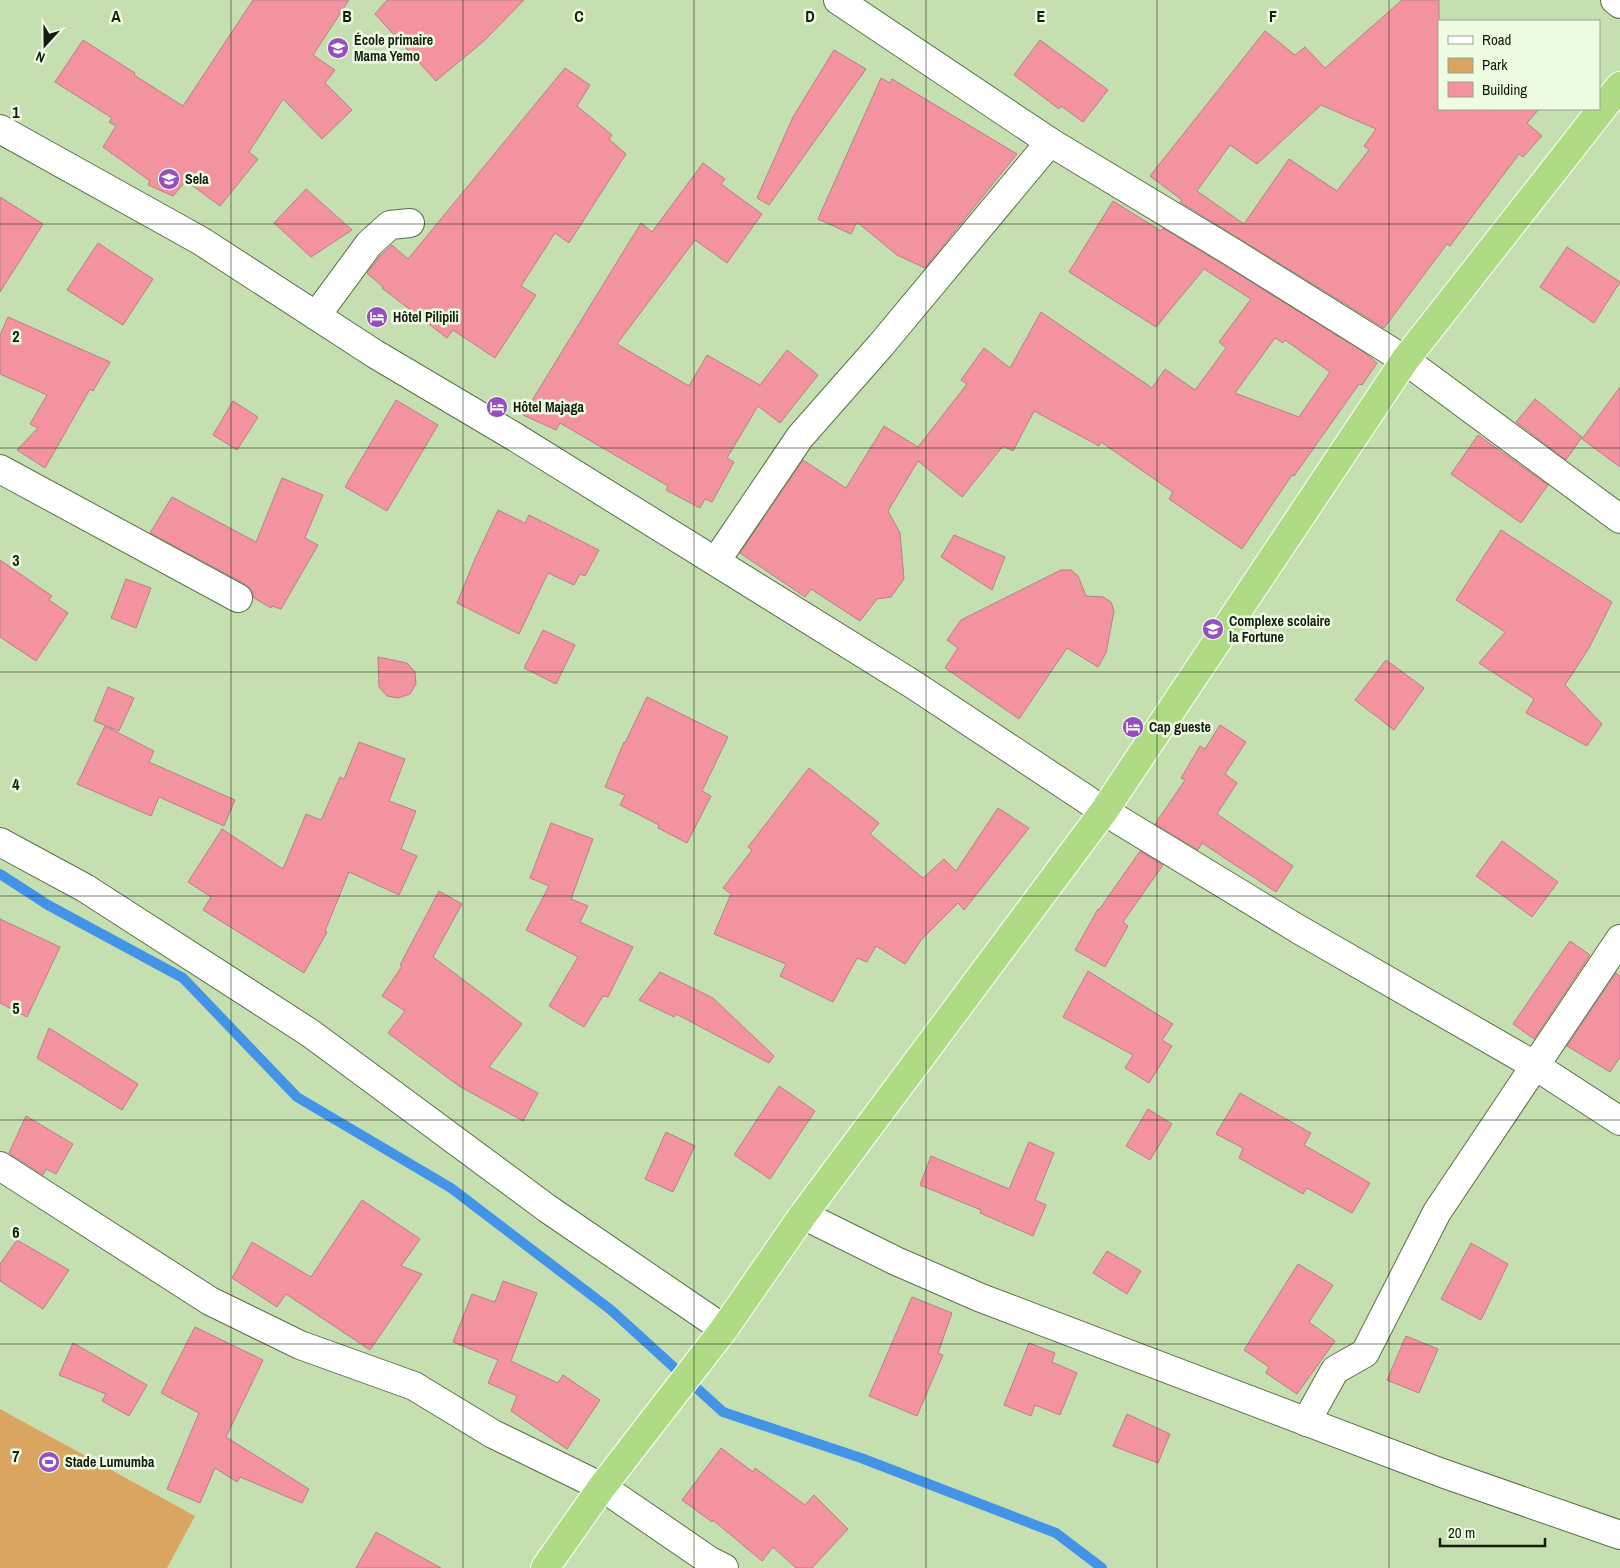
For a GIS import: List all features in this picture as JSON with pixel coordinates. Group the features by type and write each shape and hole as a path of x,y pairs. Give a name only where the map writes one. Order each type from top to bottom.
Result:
{"highway":[{"path":"545,1568 602,1487 724,1329 803,1215 1104,811 1405,360 1620,86"}],"street":[{"path":"838,0 1050,142 1232,252 1405,360 1620,519"},
{"path":"1615,0 1620,4"},
{"path":"0,130 200,241 375,354 515,436 716,560 914,685 1104,811 1298,929 1534,1065 1620,1121"},
{"path":"716,560 800,437 880,345 1050,142"},
{"path":"316,316 369,244 390,225 410,223"},
{"path":"0,469 238,598"},
{"path":"0,842 85,888 310,1033 548,1209 724,1329"},
{"path":"1306,1422 1335,1370 1364,1353 1437,1212 1620,939"},
{"path":"0,1166 210,1301 300,1345 414,1386 493,1434 602,1487 710,1561 724,1568"},
{"path":"803,1215 896,1261 981,1298 1442,1473 1620,1535"}],"green space":[{"name":"Stade Lumumba","path":"0,1409 195,1516 167,1568 0,1568"}],"building":[{"path":"253,0 349,0 313,55 335,70 325,83 352,110 322,139 283,99 249,152 258,159 220,206 186,181 173,196 148,185 150,181 103,147 116,126 109,122 112,118 55,82 83,40 183,106"},
{"path":"387,0 524,0 485,40 436,81 375,14"},
{"path":"1402,0 1439,0 1438,110 1538,110 1527,123 1542,136 1523,157 1519,154 1450,246 1447,244 1384,328 1180,202 1182,200 1150,176 1265,31 1295,55 1305,47 1325,68","holes":["1321,105 1376,129 1364,146 1369,150 1337,191 1289,159 1244,224 1197,191 1230,145 1257,164"]},
{"path":"1040,40 1108,90 1083,122 1061,106 1059,109 1014,75"},
{"path":"834,50 866,69 769,205 757,198 793,117"},
{"path":"565,68 590,85 577,106 612,135 609,139 626,154 569,243 555,233 521,286 536,295 495,358 453,330 447,338 382,288 367,273 381,255 392,245 408,259"},
{"path":"881,78 890,83 892,79 1017,154 925,268 897,255 857,222 851,234 818,219"},
{"path":"703,163 725,179 721,184 762,214 727,263 695,240 617,344 689,386 707,355 760,385 787,350 818,375 780,423 758,406 727,458 734,462 712,502 705,499 700,508 666,490 668,486 560,423 556,430 523,415 641,223 652,232"},
{"path":"306,189 352,230 311,257 274,223"},
{"path":"0,197 43,224 0,292"},
{"path":"1113,201 1161,231 1163,228 1224,265 1365,353 1377,363 1362,385 1359,384 1294,476 1292,475 1242,549 1169,499 1173,492 1101,442 1099,446 1034,411 1013,451 1003,446 962,497 918,461 888,511 900,533 904,579 891,597 877,599 860,621 811,589 805,597 740,553 803,460 846,488 884,426 918,447 967,384 961,380 984,348 1010,368 1041,312 1152,388 1165,369 1195,390 1226,348 1219,342 1251,299 1204,269 1156,327 1069,272","holes":["1275,338 1283,343 1285,340 1330,372 1299,417 1235,393"]},
{"path":"98,243 153,279 123,325 67,290"},
{"path":"1567,247 1620,282 1594,323 1540,287"},
{"path":"8,317 110,362 93,391 90,389 45,468 17,450 38,428 30,424 47,395 0,374 0,335"},
{"path":"1620,387 1620,467 1582,439"},
{"path":"1535,399 1582,437 1566,460 1516,422"},
{"path":"396,400 438,425 387,511 345,487"},
{"path":"233,401 258,417 237,450 213,435"},
{"path":"1478,435 1548,485 1521,523 1451,474"},
{"path":"282,478 323,495 305,538 318,545 281,609 272,606 271,608 254,598 252,590 245,584 150,533 172,497 256,542"},
{"path":"498,510 525,523 529,515 599,550 585,576 580,574 574,585 548,573 519,634 457,603"},
{"path":"1501,530 1612,602 1589,648 1565,685 1602,724 1587,746 1526,713 1534,699 1479,663 1505,632 1456,600"},
{"path":"954,535 1005,557 992,590 941,557"},
{"path":"0,560 52,596 49,600 68,613 36,661 0,637"},
{"path":"1061,570 1071,570 1078,576 1086,596 1103,597 1111,602 1114,611 1106,653 1098,667 1067,648 1019,719 945,668 958,648 947,640 961,620"},
{"path":"126,579 151,588 136,628 111,618"},
{"path":"543,630 575,645 556,684 524,668"},
{"path":"378,657 407,663 415,672 416,684 410,694 398,698 387,696 379,687"},
{"path":"1386,660 1424,688 1394,730 1355,700"},
{"path":"108,687 134,698 119,731 94,721"},
{"path":"647,697 728,737 702,791 711,796 687,843 658,828 659,825 620,805 625,795 605,787 624,742"},
{"path":"1220,725 1246,742 1225,774 1237,783 1217,814 1293,866 1276,892 1202,843 1198,850 1155,824 1185,780 1181,778 1200,746 1205,749"},
{"path":"105,726 154,751 149,762 235,800 224,826 159,797 151,816 77,784"},
{"path":"359,742 405,759 389,801 416,811 401,849 417,856 399,895 349,872 325,931 327,932 304,973 203,910 211,897 188,882 222,829 283,869 306,814 321,820 340,777 344,779"},
{"path":"809,768 879,823 870,834 923,878 944,859 956,871 998,808 1029,828 964,910 958,903 921,940 905,964 876,946 867,962 857,958 833,1002 780,976 786,964 714,934 731,894 723,888 752,850 748,847"},
{"path":"551,823 593,839 571,899 588,906 580,922 633,947 608,997 603,996 584,1027 549,1006 578,957 526,930 549,886 530,878"},
{"path":"1502,841 1558,882 1532,917 1476,876"},
{"path":"1140,851 1163,865 1123,922 1128,926 1105,967 1075,950 1098,909"},
{"path":"439,891 462,904 433,957 522,1024 489,1067 538,1093 523,1121 459,1086 388,1033 405,1011 382,996 402,966 400,965"},
{"path":"0,919 60,947 27,1017 0,1003"},
{"path":"1570,941 1590,955 1534,1039 1513,1024"},
{"path":"1088,971 1173,1024 1162,1040 1172,1046 1149,1083 1125,1068 1133,1055 1063,1017"},
{"path":"660,972 713,998 774,1056 769,1063 676,1014 674,1017 639,1000"},
{"path":"1616,973 1620,976 1620,1057 1610,1072 1567,1046"},
{"path":"49,1028 138,1084 122,1110 37,1058"},
{"path":"779,1086 815,1111 770,1179 734,1155"},
{"path":"1240,1093 1311,1133 1304,1145 1370,1183 1352,1213 1307,1188 1303,1194 1239,1158 1243,1148 1216,1134"},
{"path":"1148,1109 1172,1124 1150,1160 1126,1146"},
{"path":"26,1116 73,1144 56,1174 46,1169 43,1175 9,1153"},
{"path":"666,1132 695,1146 673,1192 645,1179"},
{"path":"1029,1142 1054,1153 1035,1200 1046,1205 1033,1236 980,1213 981,1210 920,1185 931,1156 1009,1189"},
{"path":"362,1200 420,1239 401,1266 422,1274 370,1350 286,1294 277,1307 232,1278 252,1242 311,1277"},
{"path":"17,1240 69,1270 43,1309 0,1281 0,1264"},
{"path":"1471,1243 1508,1264 1481,1320 1441,1299"},
{"path":"1107,1251 1141,1271 1127,1294 1093,1273"},
{"path":"1298,1264 1333,1285 1309,1322 1335,1341 1297,1394 1266,1373 1269,1367 1244,1350"},
{"path":"503,1281 537,1293 511,1361 558,1383 563,1375 600,1400 567,1449 511,1411 517,1396 488,1383 498,1360 453,1342 472,1294 495,1302"},
{"path":"912,1297 952,1313 938,1353 943,1355 917,1416 869,1396"},
{"path":"195,1327 263,1360 226,1437 309,1489 302,1503 240,1477 237,1482 215,1468 200,1503 167,1489 199,1413 161,1393"},
{"path":"1406,1336 1438,1349 1419,1393 1387,1380"},
{"path":"73,1343 147,1385 129,1416 102,1401 106,1394 59,1375"},
{"path":"1029,1343 1055,1353 1052,1362 1077,1373 1060,1415 1035,1405 1031,1416 1004,1405"},
{"path":"1127,1414 1170,1434 1158,1463 1113,1446"},
{"path":"721,1448 753,1472 755,1468 805,1505 814,1495 848,1529 812,1568 796,1568 773,1547 762,1561 713,1520 712,1522 682,1500"},
{"path":"376,1532 441,1568 356,1568"}],"waterway":[{"path":"0,874 48,905 183,978 297,1097 451,1188 611,1310 723,1412 861,1458 1056,1533 1102,1568"}],"place":[{"name":"École primaire Mama Yemo","path":"338,48"},
{"name":"Sela","path":"169,179"},
{"name":"Hôtel Pilipili","path":"377,317"},
{"name":"Hôtel Majaga","path":"497,407"},
{"name":"Complexe scolaire la Fortune","path":"1213,629"},
{"name":"Cap gueste","path":"1133,727"},
{"name":"Stade Lumumba","path":"49,1462"}]}
